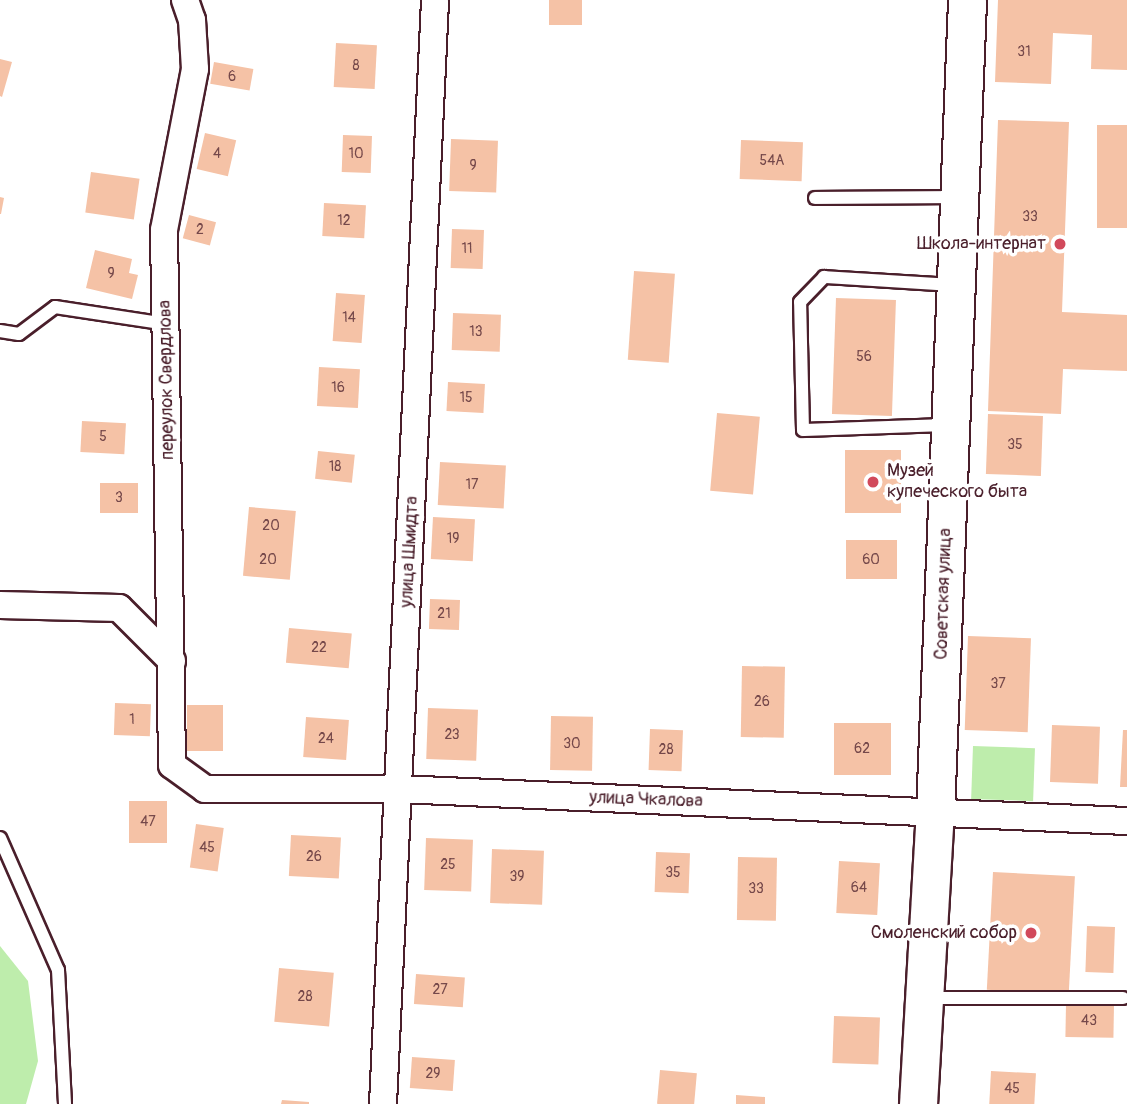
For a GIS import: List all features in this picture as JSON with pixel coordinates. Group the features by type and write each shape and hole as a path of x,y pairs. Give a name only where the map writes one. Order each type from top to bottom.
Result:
{"street":[{"name":"переулок Свердлова","path":"172,765 164,230 195,69 192,20 184,0"},
{"name":"улица Шмидта","path":"383,1104 435,0"},
{"name":"Советская улица","path":"918,1104 935,812 967,0"},
{"path":"0,605 119,608 172,661"},
{"name":"улица Чкалова","path":"172,765 205,789 399,789 1127,821"}],"lane":[{"path":"815,198 959,197"},
{"path":"950,425 803,430 800,302 824,277 956,286"},
{"path":"0,331 19,334 55,307 166,324"},
{"path":"0,838 58,970 65,1104"},
{"path":"925,998 1123,998"}],"green space":[{"path":"973,746 1035,748 1033,801 971,799"},
{"path":"0,946 28,981 38,1061 26,1104 0,1104"}],"building":[{"path":"549,0 582,0 582,25 549,25"},
{"path":"998,0 1127,0 1127,70 1091,69 1092,35 1053,33 1051,84 995,82"},
{"path":"336,43 377,45 375,89 334,87"},
{"path":"0,59 12,62 2,97 0,96"},
{"path":"214,62 253,69 250,91 210,84"},
{"path":"998,120 1069,122 1062,312 1127,315 1127,371 1063,369 1061,414 988,411"},
{"path":"1097,125 1127,125 1127,228 1097,228"},
{"path":"205,133 236,140 228,176 197,169"},
{"path":"343,135 372,136 371,173 342,172"},
{"path":"451,139 498,141 496,193 449,191"},
{"path":"741,140 803,142 802,181 740,179"},
{"path":"91,172 140,179 134,219 85,213"},
{"path":"0,197 4,198 1,214 0,214"},
{"path":"324,203 366,205 364,238 322,236"},
{"path":"189,215 216,222 210,245 183,238"},
{"path":"452,229 484,230 483,269 451,268"},
{"path":"95,250 132,259 129,273 138,275 132,299 86,288"},
{"path":"634,271 675,274 669,363 628,360"},
{"path":"336,293 365,295 362,343 333,341"},
{"path":"836,298 896,300 892,416 832,414"},
{"path":"453,313 501,315 500,352 452,350"},
{"path":"319,367 360,369 358,408 317,406"},
{"path":"448,382 485,384 483,413 446,411"},
{"path":"717,413 760,417 753,494 710,491"},
{"path":"988,414 1043,416 1041,476 986,474"},
{"path":"82,421 126,423 124,454 80,452"},
{"name":"Музей купеческого быта","path":"845,450 901,450 901,513 845,513"},
{"path":"318,451 355,455 352,483 315,479"},
{"path":"440,462 506,465 504,508 438,505"},
{"path":"100,483 138,483 138,513 100,513"},
{"path":"249,507 296,511 290,580 243,576"},
{"path":"433,517 475,519 473,561 431,559"},
{"path":"846,540 897,540 897,579 846,579"},
{"path":"430,599 460,600 459,630 429,629"},
{"path":"289,628 352,633 349,668 286,663"},
{"path":"968,636 1031,638 1028,732 965,730"},
{"path":"742,666 785,667 784,738 741,737"},
{"path":"115,703 151,704 150,736 114,735"},
{"path":"187,705 223,705 223,751 187,751"},
{"path":"428,708 478,710 476,761 426,759"},
{"path":"551,716 593,717 592,771 550,770"},
{"path":"306,717 349,720 346,760 303,757"},
{"path":"834,723 891,723 891,775 834,775"},
{"path":"1052,725 1100,727 1098,784 1050,782"},
{"path":"650,729 683,730 682,771 649,770"},
{"path":"1123,730 1127,730 1127,787 1120,787"},
{"path":"129,801 167,801 167,843 129,843"},
{"path":"196,824 224,828 218,871 190,868"},
{"path":"291,835 341,838 339,879 289,876"},
{"path":"426,838 473,840 471,892 424,890"},
{"path":"492,849 544,851 542,905 490,903"},
{"path":"656,852 690,853 689,893 655,892"},
{"path":"738,857 777,858 776,921 737,920"},
{"path":"839,861 880,863 877,915 836,913"},
{"name":"Смоленский собор","path":"993,872 1075,876 1069,994 987,990"},
{"path":"1087,926 1115,927 1113,973 1085,972"},
{"path":"279,968 334,973 329,1027 274,1022"},
{"path":"416,974 465,977 463,1007 414,1004"},
{"path":"1066,1004 1114,1005 1113,1038 1065,1037"},
{"path":"834,1016 880,1018 878,1065 832,1063"},
{"path":"412,1057 455,1060 453,1091 410,1088"},
{"path":"660,1070 697,1073 694,1104 657,1104"},
{"path":"991,1071 1036,1073 1034,1104 989,1104"},
{"path":"736,1095 765,1097 765,1104 736,1104"},
{"path":"282,1100 309,1102 309,1104 281,1104"}],"place":[{"name":"Школа-интернат","path":"1060,244"},
{"name":"Музей купеческого быта","path":"873,482"},
{"name":"Смоленский собор","path":"1031,933"}]}
